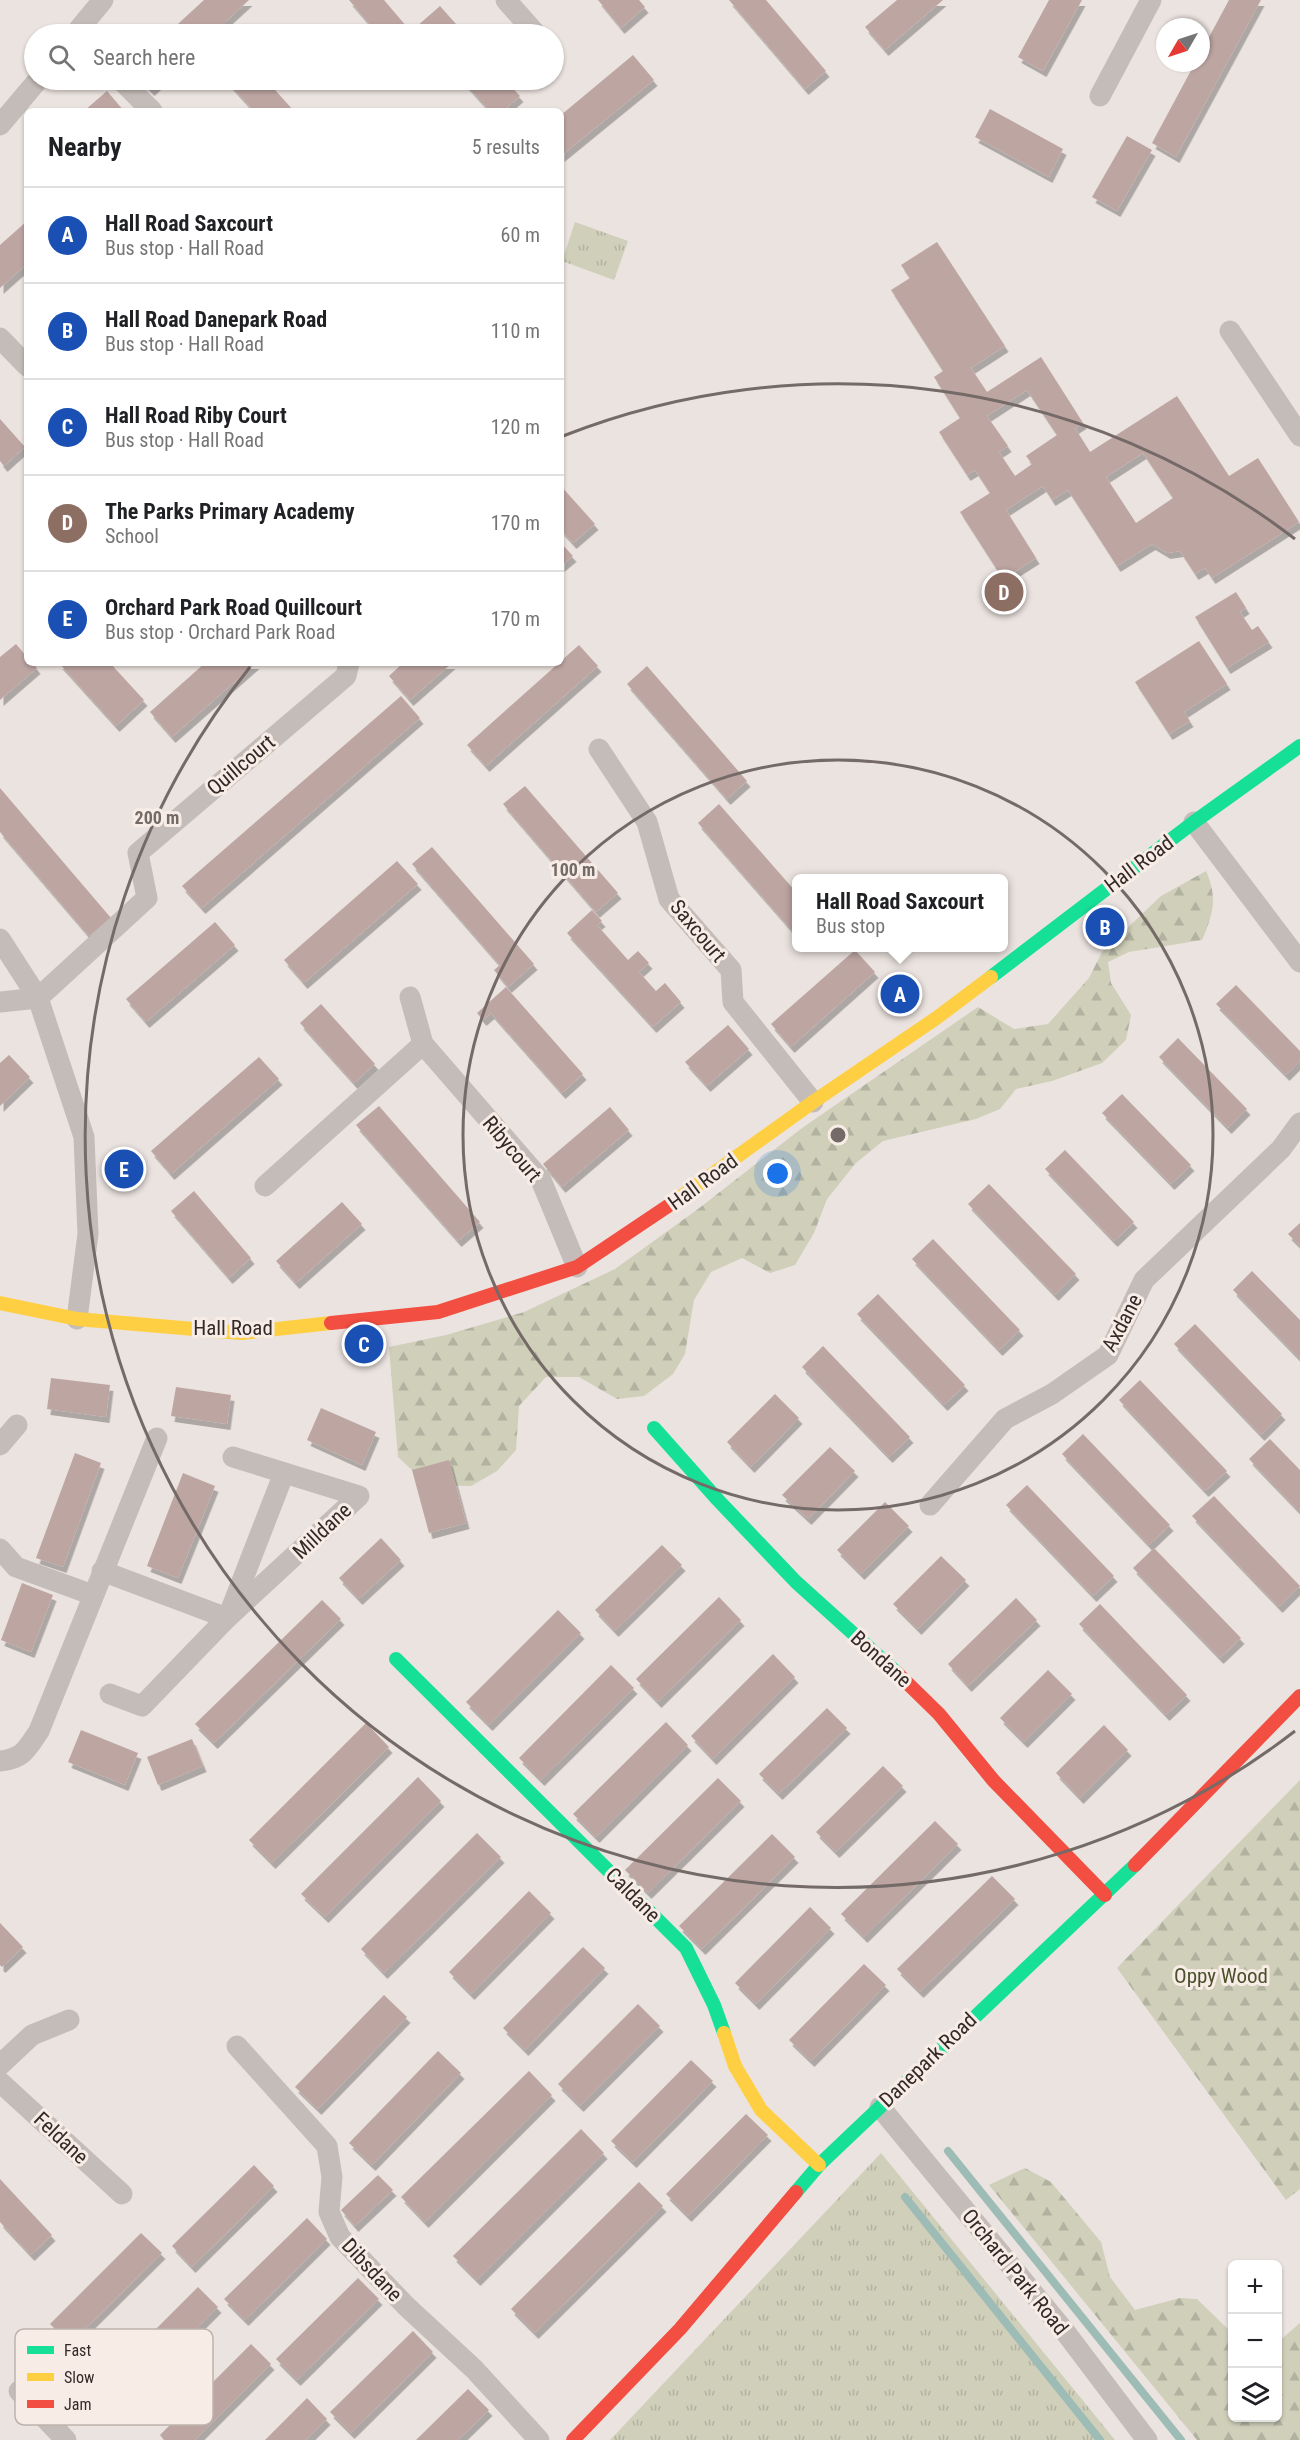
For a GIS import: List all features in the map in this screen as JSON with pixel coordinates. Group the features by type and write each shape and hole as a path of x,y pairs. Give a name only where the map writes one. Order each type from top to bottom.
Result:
{"street":[{"path":"85,24 103,0"},
{"path":"506,0 527,24"},
{"path":"1100,96 1151,0"},
{"path":"0,125 30,90"},
{"path":"132,90 149,108"},
{"path":"1230,331 1300,436"},
{"path":"0,338 24,363"},
{"name":"Quillcourt","path":"38,998 147,898 138,853 346,676 348,666"},
{"name":"Hall Road","path":"0,1303 77,1319 241,1332 438,1312 577,1267 645,1223 813,1102 934,1019 1194,822 1300,746"},
{"name":"Saxcourt","path":"599,749 647,822 669,899 731,970 733,1002 813,1102"},
{"path":"1194,822 1300,962"},
{"path":"0,939 38,998 84,1137 88,1234 77,1319"},
{"name":"Ribycourt","path":"410,997 423,1044 541,1180 577,1267"},
{"path":"0,1002 38,998"},
{"path":"265,1186 423,1044"},
{"name":"Axdane","path":"930,1505 1005,1419 1052,1394 1108,1355 1144,1280 1281,1149 1300,1123"},
{"path":"0,1444 17,1425"},
{"name":"Bondane","path":"654,1428 796,1582 907,1682 939,1714 993,1780 1105,1895"},
{"path":"0,1761 11,1760 25,1753 39,1731 156,1438"},
{"name":"Milldane","path":"110,1694 142,1706 227,1618 359,1496 233,1457"},
{"name":"Milldane","path":"227,1618 284,1473"},
{"path":"0,1549 16,1567 93,1595"},
{"path":"102,1571 227,1618"},
{"name":"Caldane","path":"396,1659 686,1948 714,2005 735,2066 761,2110 819,2165"},
{"name":"Danepark Road","path":"573,2440 680,2329 819,2165 1008,1983 1105,1895 1300,1696"},
{"path":"0,2065 32,2035 69,2020"},
{"name":"Dibsdane","path":"237,2046 327,2146 332,2177 329,2212 340,2237 406,2306 474,2370 539,2440"},
{"name":"Feldane","path":"0,2082 122,2194"},
{"name":"Orchard Park Road","path":"880,2107 1065,2333 1147,2440"},
{"path":"52,2425 66,2440"}],"green space":[{"path":"575,222 628,241 614,280 564,262"},
{"path":"1206,871 1212,890 1213,906 1202,940 1129,952 1108,962 1111,983 1131,1015 1126,1040 1102,1063 1052,1081 1016,1089 1000,1109 976,1119 883,1141 856,1163 827,1199 814,1233 795,1265 770,1273 742,1258 711,1272 694,1300 685,1354 673,1374 644,1396 617,1399 579,1377 546,1377 519,1406 516,1450 497,1471 471,1486 428,1485 398,1457 389,1347 446,1335 524,1312 615,1269 698,1209 802,1128 978,1007 1014,1029 1048,1024 1089,978 1102,952 1161,896"},
{"name":"Oppy Wood","path":"1300,1780 1300,2189 1286,2200 1117,1968"},
{"path":"881,2153 1115,2440 610,2440"},
{"path":"1025,2168 1051,2182 1101,2242 1110,2277 1135,2310 1180,2298 1197,2299 1228,2329 1228,2422 1282,2422 1282,2339 1300,2323 1300,2440 1197,2440 989,2185"}],"building":[{"path":"204,0 249,0 223,24 178,24"},
{"path":"349,0 384,0 404,24 369,24"},
{"path":"598,0 639,0 645,7 621,28"},
{"path":"729,0 766,0 826,71 805,89"},
{"path":"897,0 943,0 885,50 865,27"},
{"path":"1049,0 1082,0 1043,71 1018,57"},
{"path":"1229,0 1261,0 1176,157 1152,143 1190,72 1210,72 1210,35"},
{"path":"440,6 456,24 419,24"},
{"path":"633,55 654,80 564,154 564,112"},
{"path":"235,90 275,90 291,108 251,108"},
{"path":"471,90 514,90 520,96 506,108 487,108"},
{"path":"107,91 121,108 87,108"},
{"path":"990,109 1063,149 1049,177 975,137"},
{"path":"1127,136 1152,150 1117,211 1092,197"},
{"path":"24,224 24,267 0,288 0,245"},
{"path":"937,242 1005,346 971,368 987,392 1041,357 1083,423 1075,428 1090,452 1177,396 1229,476 1258,458 1299,522 1212,578 1205,568 1195,574 1180,551 1167,553 1152,544 1117,566 1068,490 1052,500 1043,486 1006,510 1036,558 1003,579 960,512 990,493 975,470 967,475 939,432 960,418 934,377 943,371 891,290 910,278 901,265","holes":["1027,390 1057,435 1026,456 1032,464 1015,476 999,452 1008,446 987,416","1143,453 1173,498 1136,523 1106,477"]},
{"path":"0,419 24,448 4,466 0,461"},
{"path":"564,489 595,524 573,543 564,533"},
{"path":"564,546 573,556 564,564"},
{"path":"1236,592 1246,608 1240,612 1252,630 1258,626 1269,642 1227,668 1195,617"},
{"path":"1199,641 1227,684 1184,712 1190,721 1169,734 1135,682"},
{"path":"16,644 24,653 24,666 37,668 0,700 0,657"},
{"path":"579,645 598,666 486,766 467,745 555,666 564,666 564,658"},
{"path":"62,666 113,666 144,700 116,726"},
{"path":"202,666 253,666 172,737 150,712"},
{"path":"400,666 449,666 410,700 389,676"},
{"path":"647,666 747,781 727,799 627,684"},
{"path":"401,696 420,718 202,908 182,886"},
{"path":"525,786 618,893 596,912 503,804"},
{"path":"0,788 111,918 89,936 0,832"},
{"path":"719,804 792,887 792,930 698,823"},
{"path":"432,847 534,964 508,987 494,970 500,965 412,864"},
{"path":"397,861 418,884 304,983 284,960"},
{"path":"592,910 602,921 597,925 628,960 638,951 649,963 639,972 656,991 665,983 681,1002 653,1027 567,933"},
{"path":"215,922 235,945 146,1022 126,999"},
{"path":"853,952 857,952 875,972 791,1047 771,1024"},
{"path":"1236,985 1300,1051 1300,1061 1286,1075 1216,1004"},
{"path":"506,987 583,1074 562,1093 491,1013 483,1020 477,1013"},
{"path":"321,1004 375,1064 354,1083 300,1023"},
{"path":"728,1025 749,1049 707,1086 685,1062"},
{"path":"1178,1038 1247,1109 1228,1128 1159,1057"},
{"path":"9,1055 30,1077 0,1106 0,1063"},
{"path":"259,1057 279,1079 171,1174 151,1151"},
{"path":"1122,1094 1191,1165 1171,1184 1102,1113"},
{"path":"379,1106 480,1222 458,1241 356,1125"},
{"path":"610,1107 629,1130 562,1187 543,1164"},
{"path":"1065,1150 1134,1222 1114,1241 1045,1169"},
{"path":"989,1184 1076,1274 1055,1295 968,1204"},
{"path":"194,1191 251,1258 229,1278 171,1211"},
{"path":"342,1202 362,1224 296,1283 276,1261"},
{"path":"1300,1223 1300,1246 1288,1234"},
{"path":"933,1239 1020,1330 999,1350 912,1259"},
{"path":"1252,1271 1300,1320 1300,1359 1233,1290"},
{"path":"878,1294 965,1385 944,1405 857,1314"},
{"path":"1195,1324 1282,1414 1261,1435 1174,1344"},
{"path":"823,1346 910,1437 889,1457 802,1367"},
{"path":"51,1378 110,1385 106,1417 47,1409"},
{"path":"1140,1380 1227,1471 1205,1491 1119,1400"},
{"path":"176,1387 231,1395 227,1424 171,1416"},
{"path":"775,1394 799,1418 751,1467 727,1442"},
{"path":"321,1408 376,1432 362,1465 307,1440"},
{"path":"1083,1434 1170,1525 1149,1545 1062,1454"},
{"path":"1270,1439 1300,1470 1300,1512 1249,1459"},
{"path":"830,1447 855,1471 808,1519 782,1495"},
{"path":"75,1453 101,1463 63,1567 36,1558"},
{"path":"449,1460 466,1523 429,1533 412,1470"},
{"path":"183,1473 215,1486 178,1578 147,1566"},
{"path":"1027,1485 1114,1576 1093,1596 1006,1505"},
{"path":"1214,1496 1300,1586 1279,1607 1192,1516"},
{"path":"885,1502 909,1526 861,1574 837,1550"},
{"path":"381,1538 401,1560 359,1599 339,1578"},
{"path":"662,1545 682,1565 615,1631 595,1610"},
{"path":"1154,1548 1241,1638 1220,1658 1133,1568"},
{"path":"941,1556 966,1580 918,1629 893,1604"},
{"path":"22,1583 53,1595 31,1652 1,1640"},
{"path":"719,1597 741,1620 658,1702 636,1679"},
{"path":"1016,1598 1037,1620 968,1686 948,1664"},
{"path":"322,1600 341,1619 214,1743 195,1724"},
{"path":"1100,1604 1187,1695 1166,1715 1079,1624"},
{"path":"558,1610 581,1633 489,1725 466,1702"},
{"path":"773,1654 795,1677 713,1759 691,1736"},
{"path":"611,1665 634,1688 541,1780 519,1758"},
{"path":"1048,1670 1072,1694 1024,1742 1000,1718"},
{"path":"827,1708 847,1728 779,1794 759,1774"},
{"path":"666,1722 688,1745 596,1837 573,1814"},
{"path":"366,1723 389,1747 272,1863 249,1840"},
{"path":"1104,1725 1128,1750 1080,1798 1056,1773"},
{"path":"81,1730 138,1753 125,1785 68,1762"},
{"path":"192,1739 203,1766 158,1785 147,1757"},
{"path":"883,1766 903,1786 836,1852 816,1832"},
{"path":"418,1777 441,1801 325,1917 301,1894"},
{"path":"718,1778 741,1801 648,1893 625,1870"},
{"path":"935,1821 958,1844 864,1937 841,1914"},
{"path":"477,1833 501,1857 384,1973 361,1949"},
{"path":"772,1834 795,1857 702,1949 679,1926"},
{"path":"992,1876 1015,1899 920,1992 897,1969"},
{"path":"529,1891 551,1913 471,1994 449,1972"},
{"path":"810,1907 831,1928 756,2004 735,1983"},
{"path":"0,1923 23,1947 2,1967 0,1965"},
{"path":"583,1947 605,1968 525,2050 503,2028"},
{"path":"864,1964 886,1985 811,2061 789,2040"},
{"path":"384,1995 407,2017 318,2109 295,2087"},
{"path":"638,2004 660,2026 580,2106 558,2084"},
{"path":"438,2051 461,2073 372,2165 349,2143"},
{"path":"691,2060 713,2081 633,2162 611,2141"},
{"path":"529,2071 552,2095 425,2222 401,2197"},
{"path":"746,2114 768,2135 688,2216 666,2194"},
{"path":"581,2129 604,2153 477,2280 453,2256"},
{"path":"254,2165 274,2186 192,2267 172,2246"},
{"path":"378,2175 393,2190 355,2226 341,2210"},
{"path":"0,2179 52,2235 31,2255 0,2222"},
{"path":"639,2182 663,2206 535,2333 511,2309"},
{"path":"307,2218 327,2239 245,2320 224,2299"},
{"path":"141,2233 162,2253 85,2329 55,2329 50,2324"},
{"path":"358,2278 379,2299 297,2380 276,2359"},
{"path":"198,2287 218,2307 196,2329 156,2329"},
{"path":"413,2331 433,2352 351,2433 330,2412"},
{"path":"251,2344 271,2364 213,2422 213,2382"},
{"path":"468,2389 489,2410 458,2440 416,2440"},
{"path":"307,2398 327,2419 309,2437 305,2440 265,2440"},
{"path":"170,2425 210,2425 195,2440 164,2440 160,2435"}],"waterway":[{"path":"948,2151 1181,2440"},
{"path":"905,2197 1100,2440"}],"traffic: fast":[{"path":"991,977 1194,822 1300,746"},
{"path":"654,1428 796,1582 897,1673"},
{"path":"396,1659 686,1948 714,2005 724,2033"},
{"path":"796,2192 819,2165 1135,1865"}],"traffic: slow":[{"path":"668,1206 813,1102 935,1019 991,977"},
{"path":"0,1303 77,1319 241,1333 331,1323"},
{"path":"724,2033 735,2066 761,2110 819,2165"}],"traffic: jam":[{"path":"331,1323 438,1312 577,1267 668,1206"},
{"path":"897,1673 939,1714 993,1780 1105,1895"},
{"path":"1135,1865 1300,1696"},
{"path":"573,2440 680,2329 796,2192"}],"place":[{"name":"The Parks Primary Academy","path":"1004,592"},
{"name":"Hall Road Danepark Road","path":"1105,927"},
{"name":"Hall Road Saxcourt","path":"900,994"},
{"name":"Orchard Park Road Quillcourt","path":"124,1169"},
{"name":"Hall Road Riby Court","path":"364,1344"}]}
